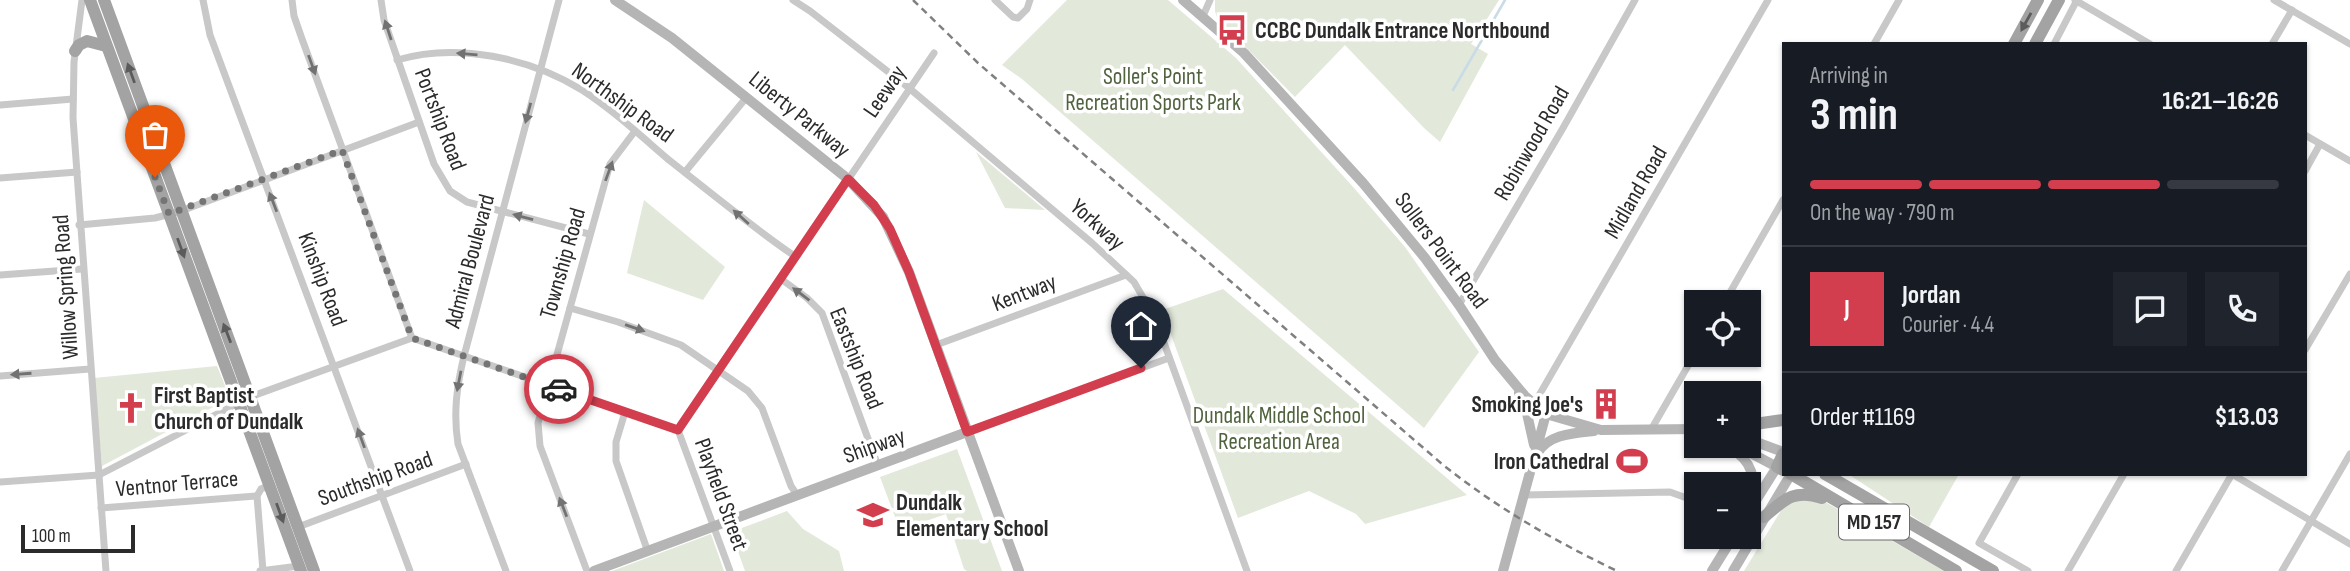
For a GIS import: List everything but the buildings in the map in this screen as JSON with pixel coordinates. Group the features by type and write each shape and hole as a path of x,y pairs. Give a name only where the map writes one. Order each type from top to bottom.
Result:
{"main road":[{"path":"90,0 106,46 250,397 314,571"},
{"path":"104,0 238,403 300,568"},
{"path":"2015,42 2038,0"},
{"path":"2036,42 2059,0"},
{"path":"75,51 87,41 106,46"},
{"path":"1761,423 1782,420"},
{"name":"MD 157","path":"1794,476 1956,571"},
{"path":"1828,476 1862,496"},
{"name":"MD 157","path":"1844,476 1862,496 1993,571"},
{"path":"1764,517 1783,502 1801,493 1848,507"},
{"path":"1926,533 1952,555 1978,571"}],"street":[{"name":"Willow Spring Road","path":"82,0 75,51 73,99 82,269 106,571"},
{"name":"Kinship Road","path":"203,0 210,35 410,571"},
{"path":"292,0 302,39 412,338"},
{"name":"Portship Road","path":"381,0 384,20 434,164 450,191 467,202 589,234"},
{"name":"Admiral Boulevard","path":"506,571 458,443 457,387 559,0"},
{"name":"Liberty Parkway","path":"615,0 671,38 848,179 874,205 890,229 936,345 1018,571"},
{"name":"Yorkway","path":"793,0 909,88 1074,228 1139,289 1168,358 1247,571"},
{"path":"802,0 810,11"},
{"path":"995,0 1013,17 1018,18 1027,9 1030,0"},
{"path":"1203,16 1210,0"},
{"name":"Robinwood Road","path":"1459,305 1635,0"},
{"name":"Midland Road","path":"1534,404 1768,0"},
{"path":"1875,42 1899,0"},
{"path":"2055,42 2076,0 2148,42"},
{"path":"2274,0 2350,44"},
{"name":"Sollers Point Road","path":"1185,1 1244,53 1363,183 1425,258 1495,360 1516,386 1546,414"},
{"path":"2273,42 2292,10"},
{"name":"Northship Road","path":"397,60 432,53 472,54 540,69 582,90 751,226 796,257"},
{"name":"Leeway","path":"678,430 934,54"},
{"path":"685,172 746,98"},
{"path":"0,104 73,99"},
{"path":"79,225 134,220 175,212 419,122"},
{"name":"Township Road","path":"587,571 540,446 538,423 610,164 635,131"},
{"path":"2307,136 2350,162"},
{"path":"2307,167 2320,144"},
{"path":"0,178 77,173"},
{"path":"1731,290 1782,202"},
{"path":"0,275 82,269"},
{"path":"2307,347 2350,274"},
{"name":"Kentway","path":"936,345 1126,275"},
{"name":"Eastship Road","path":"781,279 807,298 821,313 878,466"},
{"path":"570,308 681,345 748,391 758,401 797,495"},
{"path":"0,482 99,475 250,397 412,338 678,430"},
{"name":"Shipway","path":"594,571 1168,358"},
{"path":"1652,428 1687,367"},
{"path":"0,376 90,369"},
{"path":"1516,386 1526,409 1535,451"},
{"path":"625,412 615,454 649,552"},
{"path":"1503,571 1546,414 1601,430"},
{"path":"1531,466 1541,447 1563,436 1601,430 1684,429"},
{"name":"Playfield Street","path":"678,430 730,571"},
{"path":"1761,444 1782,453"},
{"path":"2281,571 2350,454"},
{"path":"1761,458 1780,468 1761,495"},
{"name":"Southship Road","path":"298,527 466,464"},
{"path":"1733,571 1790,476"},
{"path":"2017,476 1979,543 2028,571"},
{"path":"2068,571 2123,476"},
{"path":"2176,571 2231,476"},
{"path":"2235,476 2350,544"},
{"path":"270,485 261,489 257,496 262,571 300,568"},
{"path":"1523,495 1670,492 1684,497"},
{"name":"Ventnor Terrace","path":"101,508 257,496"},
{"path":"1715,568 1726,549"}],"green space":[{"name":"Soller's Point Recreation Sports Park","path":"1067,0 1168,0 1236,58 1405,247 1479,352 1424,428 1022,79 1002,65"},
{"path":"1215,0 1499,0 1471,44 1488,54 1440,142 1345,45 1295,97 1217,18"},
{"path":"976,152 1045,210 1005,208"},
{"path":"644,200 725,267 703,300 627,273"},
{"name":"Dundalk Middle School Recreation Area","path":"1223,289 1467,495 1365,524 1356,514 1309,491 1238,518 1162,310"},
{"path":"217,366 230,398 102,466 94,378"},
{"path":"957,449 1002,571 964,569 946,514 900,530 880,477"},
{"path":"1851,476 1958,476 1929,527"},
{"path":"1820,499 1944,571 1744,571 1757,549 1761,549 1761,543 1782,509 1790,501"},
{"path":"787,511 803,529 839,551 844,571 745,571 731,532"},
{"path":"711,534 724,571 612,571"}],"waterway":[{"path":"1453,90 1505,0"}],"railway":[{"path":"913,0 978,63 1442,464 1526,522 1617,571"}],"way so far":[{"path":"155,177 169,214 342,150 412,338 559,389"}],"place":[{"name":"CCBC Dundalk Entrance Northbound","path":"1232,30"},
{"name":"Smoking Joe's","path":"1606,404"},
{"name":"First Baptist Church of Dundalk","path":"131,408"},
{"name":"Iron Cathedral","path":"1632,461"},
{"name":"Dundalk Elementary School","path":"873,515"}],"route":[{"path":"559,389 678,430 848,179 874,205 890,229 909,272 967,432 1141,368"}]}
